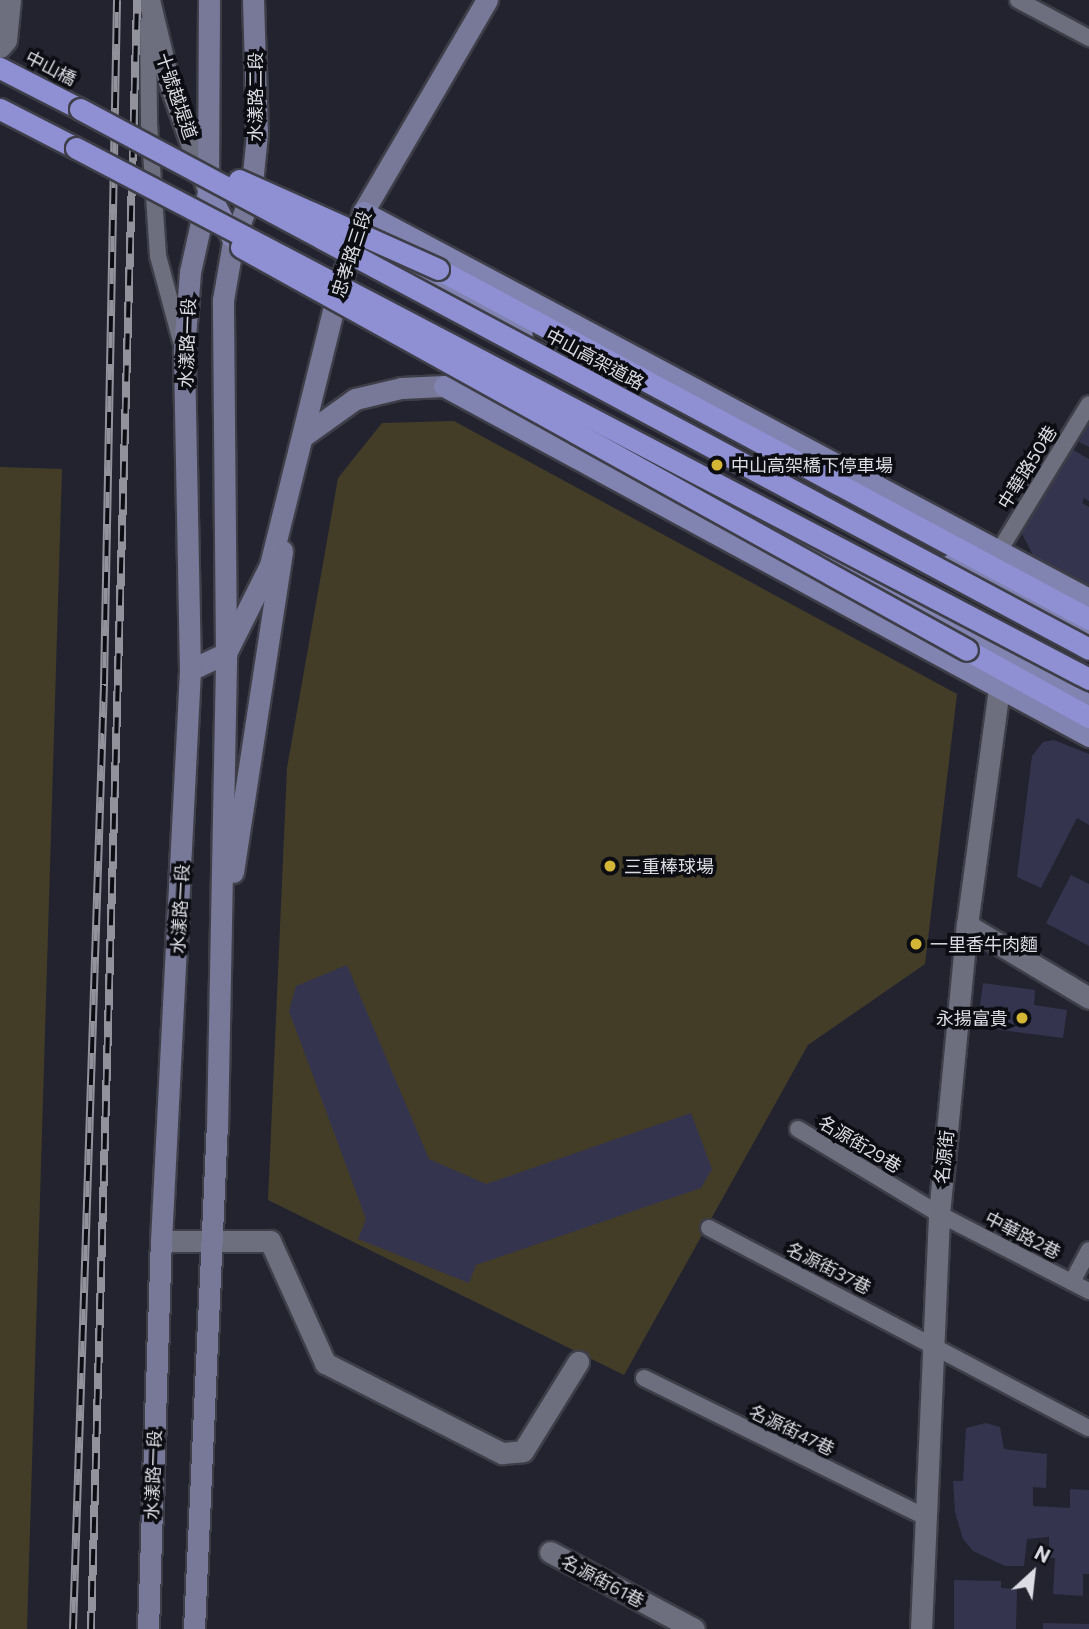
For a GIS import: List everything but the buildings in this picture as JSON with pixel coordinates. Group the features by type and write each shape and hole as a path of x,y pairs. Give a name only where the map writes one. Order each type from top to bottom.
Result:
{"highway":[{"name":"中山橋","path":"0,68 80,109"},
{"path":"0,109 1089,679"},
{"path":"80,109 439,269 1089,619"},
{"name":"中山高架道路","path":"80,109 1089,649"},
{"path":"76,148 402,340 1089,717"}],"main road":[{"path":"208,191 251,194 354,242 746,457 1089,635"},
{"path":"208,191 233,242 337,293 550,408 1089,705"},
{"path":"363,212 1089,599"},
{"path":"444,386 1089,736"}],"street":[{"path":"0,47 6,40 10,0"},
{"name":"十號越堤道","path":"148,0 168,79 208,191"},
{"path":"208,191 209,0"},
{"name":"水漾路二段","path":"251,194 257,134 253,0"},
{"name":"忠孝路三段","path":"288,493 337,293 363,212 487,0"},
{"name":"水漾路一段","path":"148,1629 161,1241 190,670 184,350 190,272 208,191"},
{"name":"水漾路一段","path":"194,1629 221,947 226,653 223,300 233,242 251,194"},
{"path":"303,436 355,399 401,388 444,386 550,408"},
{"path":"190,670 226,653 270,565 288,493"},
{"path":"221,947 276,603 288,493"},
{"name":"名源街","path":"921,1629 923,1516 939,1214 967,925 999,688"},
{"path":"967,925 1089,998"},
{"path":"161,1241 210,1244 270,1241 325,1363 502,1453 523,1451 578,1362"},
{"name":"名源街61巷","path":"550,1552 694,1629"}],"lane":[{"path":"148,0 149,122 158,256 184,350"},
{"path":"1018,0 1089,38"},
{"name":"中華路50巷","path":"999,551 1089,404"},
{"name":"名源街29巷","path":"798,1129 939,1214"},
{"name":"中華路2巷","path":"939,1214 1089,1291"},
{"name":"名源街37巷","path":"709,1228 1089,1428"},
{"path":"1072,1282 1089,1250"},
{"name":"名源街47巷","path":"644,1378 923,1516"}],"shaded area":[{"name":"三重棒球場","path":"454,421 957,694 925,964 808,1045 624,1375 268,1200 287,768 338,478 382,423"},
{"path":"0,467 62,469 27,1629 0,1629"}],"railway":[{"path":"73,1629 104,684 117,0"},
{"path":"91,1629 137,0"}],"place":[{"name":"中山高架橋下停車場","path":"717,465"},
{"name":"三重棒球場","path":"610,866"},
{"name":"一里香牛肉麵","path":"916,944"},
{"name":"永揚富貴","path":"1022,1018"}]}
